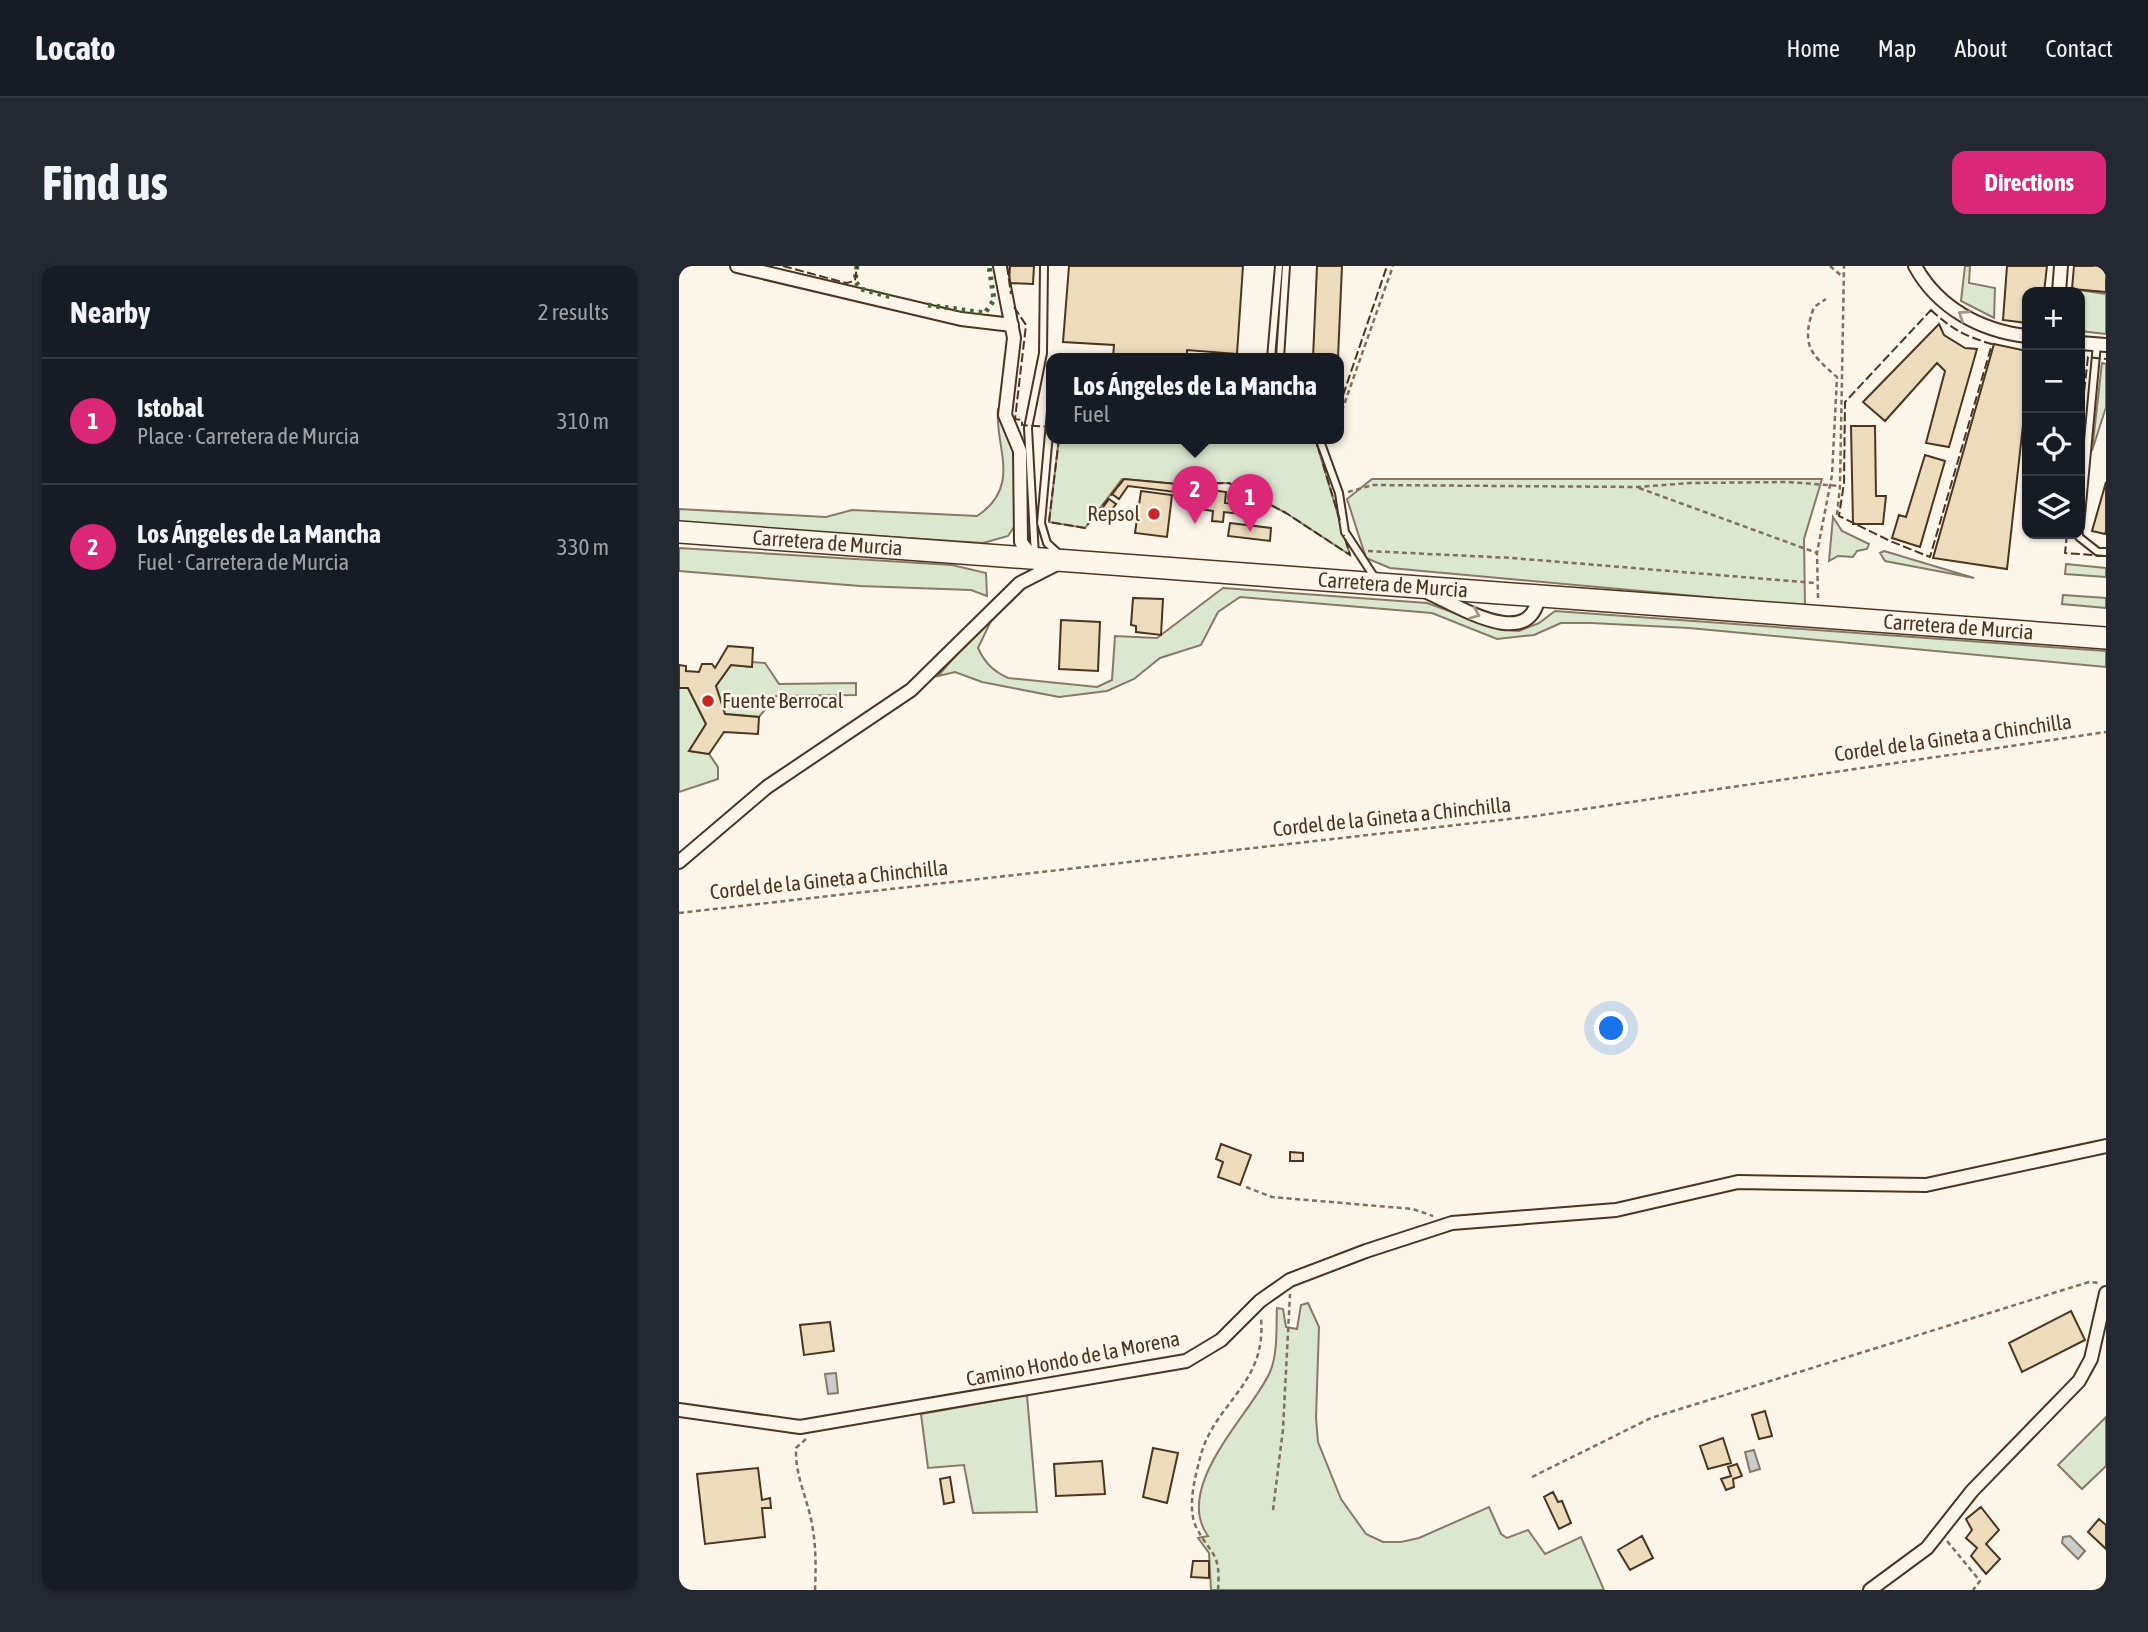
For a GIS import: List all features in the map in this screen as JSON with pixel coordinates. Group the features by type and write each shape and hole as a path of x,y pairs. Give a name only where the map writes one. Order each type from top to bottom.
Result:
{"highway":[{"name":"Carretera de Murcia","path":"679,533 1539,594 1822,605 2106,638"}],"street":[{"path":"737,266 767,270 961,319 1012,325"},
{"path":"1000,266 1014,338 1005,415 1020,451 1021,542 1033,557"},
{"path":"1915,266 1946,304 1978,325 2022,335"},
{"path":"2059,287 2061,266"},
{"path":"679,862 767,787 911,690 1020,583 1066,559"},
{"path":"1413,585 1493,621 1515,624 1528,621 1537,610 1539,594"},
{"name":"Camino Hondo de la Morena","path":"679,1410 800,1427 1186,1361 1221,1340 1260,1301 1290,1280 1366,1251 1452,1223 1616,1210 1738,1182 1926,1185 2106,1146"},
{"path":"1870,1590 1927,1548 1972,1491 2057,1406 2085,1372 2097,1339 2106,1293"}],"lane":[{"path":"1033,557 1028,428 1043,353 1044,266"},
{"path":"1271,353 1279,266"},
{"path":"1280,353 1286,266"},
{"path":"2085,483 2101,345"},
{"path":"1049,444 1041,523 1047,543 1066,559"},
{"path":"1321,444 1339,493 1345,532 1379,582"},
{"path":"2082,539 2098,552 2106,552"}],"path":[{"path":"1344,405 1393,266"},
{"path":"1830,266 1843,277"},
{"path":"1837,515 1840,486 1844,266"},
{"path":"1822,605 1815,583 1817,553 1830,485 1836,377 1812,356 1807,345 1814,307 1826,299"},
{"path":"1339,493 1373,485 1637,487 1690,483 1840,486"},
{"path":"1637,487 1817,553"},
{"path":"1355,550 1512,558 1815,583"},
{"path":"1817,594 1822,605"},
{"name":"Cordel de la Gineta a Chinchilla","path":"679,913 1535,816 2106,732"},
{"path":"1246,1187 1272,1197 1413,1209 1452,1223"},
{"path":"1273,1510 1289,1341 1290,1280"},
{"path":"1532,1477 1651,1418 2089,1282 2106,1284"},
{"path":"1218,1590 1216,1554 1195,1525 1192,1500 1201,1454 1211,1431 1257,1362 1263,1337 1260,1301"},
{"path":"815,1590 816,1552 812,1520 795,1470 796,1448 819,1427 832,1422"},
{"path":"1939,1533 1980,1581 1973,1590"}],"green space":[{"path":"1965,266 1970,266 1969,283 1995,288 1994,318 1961,301"},
{"path":"2085,291 2106,294 2106,334 2085,332"},
{"path":"2102,363 2106,364 2106,407 2092,451"},
{"path":"998,408 1017,459 1014,527 1008,536 983,543 679,523 679,509 826,517 852,510 977,516 991,504 1003,479"},
{"path":"1058,444 1317,444 1350,555 1286,513 1229,483 1177,484 1122,479 1085,528 1049,522"},
{"path":"1372,479 1822,479 1804,539 1805,606 1390,568 1366,558 1347,499"},
{"path":"1833,517 1842,531 1869,544 1867,549 1857,551 1853,557 1838,556 1829,561"},
{"path":"679,548 952,565 986,573 987,596 971,590 860,586 679,571"},
{"path":"1884,551 1974,578 1885,561 1880,553"},
{"path":"2066,564 2106,568 2106,577 2065,574"},
{"path":"1223,588 1427,603 1500,629 1519,631 1539,623 1555,611 2106,651 2106,667 1689,628 1591,623 1561,623 1534,635 1497,639 1432,613 1240,597 1218,612 1201,645 1160,658 1134,679 1107,691 1059,697 982,682 955,672 938,676 977,631 990,623 978,648 990,666 1008,678 1097,687 1112,680 1115,636 1157,638"},
{"path":"2063,595 2106,598 2106,608 2062,604"},
{"path":"752,662 765,663 779,684 856,683 856,695 776,696 759,717 725,714 716,686 731,665 752,667"},
{"path":"679,688 688,688 706,724 689,751 709,754 718,767 718,779 679,792"},
{"path":"1308,1303 1319,1327 1316,1418 1318,1442 1341,1499 1366,1534 1383,1542 1401,1542 1419,1538 1489,1507 1501,1534 1507,1538 1528,1530 1545,1554 1581,1537 1604,1590 1211,1590 1209,1553 1198,1538 1208,1536 1200,1516 1200,1495 1207,1473 1261,1389 1273,1365 1277,1308 1283,1309 1286,1327 1297,1329 1301,1305"},
{"path":"1027,1395 1037,1512 973,1513 964,1465 928,1468 921,1414"},
{"path":"2106,1417 2106,1466 2082,1489 2058,1465"}],"shaded area":[{"path":"836,1373 838,1393 828,1394 825,1374"},
{"path":"1754,1450 1760,1469 1750,1472 1745,1452"},
{"path":"2070,1536 2085,1551 2078,1559 2062,1543 2063,1537"}],"building":[{"path":"1010,266 1034,266 1033,284 1009,283"},
{"path":"1069,266 1243,266 1237,353 1187,350 1187,353 1113,353 1114,345 1063,342"},
{"path":"1317,266 1342,266 1338,353 1313,353"},
{"path":"2007,266 2047,266 2045,287 2022,287 2022,322 2003,320"},
{"path":"2074,266 2106,266 2106,292 2072,287"},
{"path":"1939,324 1944,335 1965,348 1977,349 1949,447 1926,443 1945,371 1937,363 1885,421 1863,402"},
{"path":"1994,344 2022,350 2022,434 2007,569 1933,558"},
{"path":"1851,426 1875,426 1876,496 1886,496 1883,524 1853,524"},
{"path":"1925,455 1945,461 1920,547 1892,538 1899,515 1906,517"},
{"path":"1124,479 1177,484 1175,492 1128,486 1119,499 1112,494"},
{"path":"2106,482 2106,531 2105,534 2092,531"},
{"path":"1204,489 1226,492 1225,503 1241,505 1240,514 1224,512 1223,522 1212,521 1213,511 1201,509"},
{"name":"Repsol","path":"1141,491 1172,495 1167,537 1135,533"},
{"path":"1109,499 1116,504 1103,522 1096,517"},
{"path":"1230,523 1271,528 1270,541 1228,536"},
{"path":"1133,598 1163,599 1161,635 1136,632 1136,626 1131,625"},
{"path":"1061,620 1100,622 1098,671 1059,669"},
{"name":"Fuente Berrocal","path":"728,646 753,648 752,667 731,665 716,686 725,714 759,717 758,734 724,732 709,754 689,751 706,724 688,688 679,688 679,665 686,666 686,671 699,672 702,664 712,664 715,668"},
{"path":"1221,1144 1251,1155 1240,1185 1218,1177 1223,1162 1216,1159"},
{"path":"1290,1152 1303,1153 1303,1161 1290,1161"},
{"path":"2071,1311 2085,1340 2022,1372 2009,1343"},
{"path":"830,1322 834,1351 804,1355 800,1325"},
{"path":"1765,1411 1772,1436 1759,1439 1752,1415"},
{"path":"1723,1438 1731,1463 1708,1469 1700,1446"},
{"path":"1153,1448 1178,1453 1167,1503 1143,1497"},
{"path":"1102,1461 1105,1494 1056,1496 1054,1464"},
{"path":"1737,1464 1742,1476 1733,1479 1734,1487 1726,1490 1721,1479 1731,1476 1728,1467"},
{"path":"758,1468 762,1500 770,1498 771,1508 762,1508 765,1537 705,1544 697,1474"},
{"path":"950,1477 954,1502 944,1504 940,1479"},
{"path":"1553,1492 1558,1502 1562,1501 1571,1523 1559,1529 1544,1497"},
{"path":"1981,1507 1999,1530 1986,1544 2000,1559 1986,1574 1971,1556 1977,1548 1966,1538 1972,1530 1966,1519"},
{"path":"2099,1519 2106,1525 2106,1549 2088,1532"},
{"path":"1642,1536 1653,1558 1630,1570 1618,1550"},
{"path":"1193,1561 1209,1561 1209,1578 1191,1577"}],"hedge":[{"path":"857,266 855,281 861,289 891,297"},
{"path":"928,305 985,313 994,300 989,266"}],"fence":[{"path":"783,266 846,283 855,281 857,266"},
{"path":"1007,266 1011,294"},
{"path":"1344,392 1387,266"},
{"path":"1014,307 1026,325 1015,419 1022,420 1022,425 1046,427"},
{"path":"1931,310 1959,331 1992,344 1930,557 1839,516 1844,483 1845,402 1931,310"},
{"path":"2082,413 2088,357 2106,359"},
{"path":"1058,444 1049,522 1085,528 1124,479"},
{"path":"1317,444 1320,454"},
{"path":"1323,464 1341,524"},
{"path":"1177,484 1229,483 1286,513 1350,555 1344,535"},
{"path":"2066,539 2065,553 2106,556"}],"place":[{"name":"Repsol","path":"1154,514"},
{"name":"Los Ángeles de La Mancha","path":"1195,524"},
{"name":"Istobal","path":"1250,532"},
{"name":"Fuente Berrocal","path":"708,701"}]}
